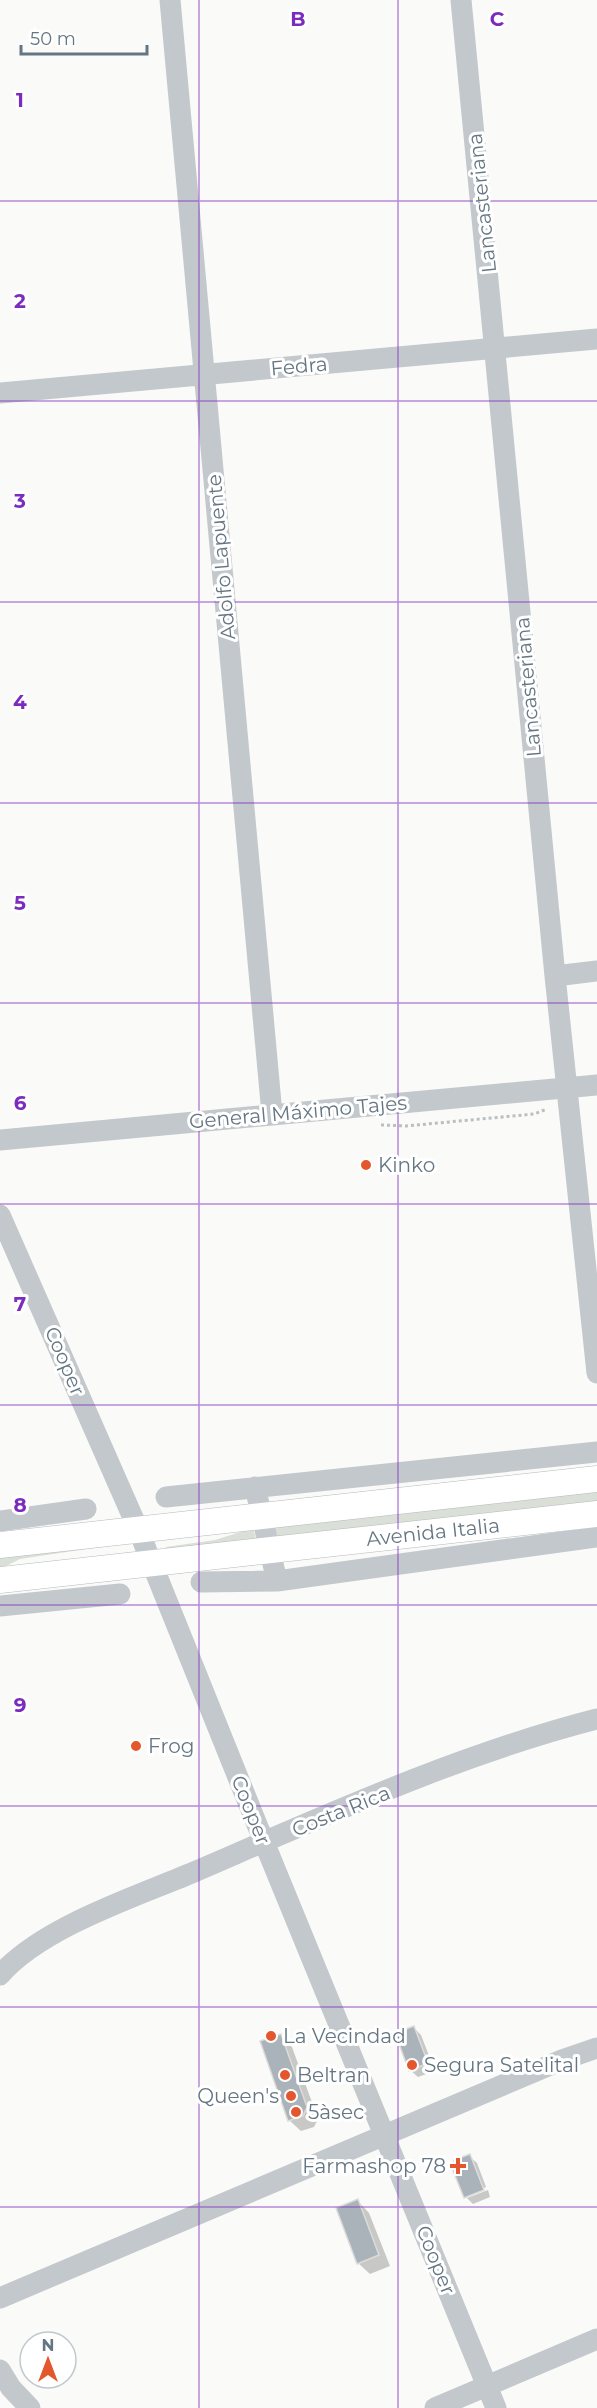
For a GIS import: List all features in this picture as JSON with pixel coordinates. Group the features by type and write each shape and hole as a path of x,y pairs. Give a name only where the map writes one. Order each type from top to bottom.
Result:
{"main road":[{"name":"Avenida Italia","path":"0,1545 25,1530 138,1528 328,1510 597,1479"},
{"name":"Avenida Italia","path":"1,1580 31,1589 151,1564 597,1514"},
{"path":"151,1564 153,1554 159,1546 222,1533 245,1521 262,1516"},
{"path":"1,1580 43,1561 109,1554 129,1549 136,1544 138,1528"}],"street":[{"name":"Adolfo Lapuente","path":"170,0 272,1114"},
{"name":"Lancasteriana","path":"461,0 555,976 597,1373"},
{"name":"Fedra","path":"0,393 597,339"},
{"path":"555,976 597,971"},
{"name":"General Máximo Tajes","path":"0,1140 597,1085"},
{"name":"Cooper","path":"0,1215 138,1528 496,2408"},
{"path":"166,1497 597,1452"},
{"name":"Avenida Italia","path":"376,1475 381,1504"},
{"path":"323,1480 328,1510"},
{"path":"255,1487 277,1581"},
{"path":"215,1491 221,1519"},
{"name":"Avenida Italia","path":"0,1521 25,1530 86,1509"},
{"name":"Avenida Italia","path":"201,1582 277,1581 597,1537"},
{"name":"Avenida Italia","path":"0,1606 31,1589 120,1594"},
{"name":"Costa Rica","path":"0,1975 11,1962 48,1937 82,1920 264,1842 449,1767 597,1719"},
{"path":"0,2298 597,2048"},
{"path":"435,2408 597,2339"},
{"path":"0,2370 11,2388 30,2408"}],"shaded area":[{"path":"597,1489 597,1506 277,1539 274,1528 276,1526"},
{"path":"253,1528 256,1539 164,1551 166,1547 215,1540"},
{"path":"126,1543 20,1559 0,1569 0,1554"}],"building":[{"path":"414,2026 428,2063 409,2071 395,2033"},
{"path":"281,2034 307,2107 303,2116 288,2121 260,2041"},
{"path":"470,2154 484,2190 464,2198 452,2168 454,2160"},
{"path":"358,2199 379,2255 357,2264 336,2208"}],"place":[{"name":"Kinko","path":"366,1165"},
{"name":"Frog","path":"136,1746"},
{"name":"La Vecindad","path":"271,2036"},
{"name":"Segura Satelital","path":"412,2065"},
{"name":"Beltran","path":"285,2075"},
{"name":"Queen's","path":"291,2096"},
{"name":"5àsec","path":"296,2112"},
{"name":"Farmashop 78","path":"458,2166"}]}
